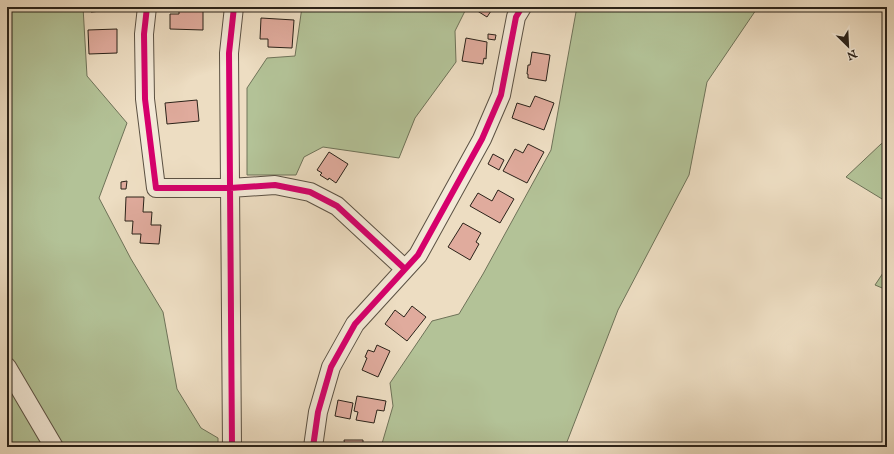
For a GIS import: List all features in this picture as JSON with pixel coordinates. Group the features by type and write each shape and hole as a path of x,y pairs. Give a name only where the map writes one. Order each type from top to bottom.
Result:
{"street":[{"path":"147,7 144,34 145,99 156,188 230,188 275,185 310,192 337,206 405,269"},
{"path":"232,447 229,53 234,7"},
{"path":"312,447 318,412 331,367 356,324 418,255 485,133 502,95 516,17 522,7"},
{"path":"7,367 54,447"}],"green space":[{"path":"7,7 83,7 87,76 127,123 99,198 131,259 163,312 177,389 201,428 218,438 218,447 7,447"},
{"path":"302,7 467,7 455,31 456,62 415,118 399,158 323,147 304,157 296,175 247,175 247,88 267,58 295,56"},
{"path":"582,7 758,7 707,82 689,175 618,310 565,447 381,447 393,406 390,383 432,321 459,314 483,274 551,150 576,12"},
{"path":"887,141 887,202 846,177 881,144"},
{"path":"887,267 887,290 875,285"}],"building":[{"path":"91,7 134,7 134,8 91,12"},
{"path":"179,7 203,7 203,30 170,29 170,14 179,14"},
{"path":"471,7 497,7 495,10 493,8 487,17"},
{"path":"261,18 294,20 292,48 268,47 268,39 260,39"},
{"path":"117,29 117,53 89,54 88,30"},
{"path":"488,34 496,35 495,40 488,39"},
{"path":"466,38 487,42 486,59 484,58 483,64 462,61"},
{"path":"532,52 550,55 546,81 528,78 528,65 530,65"},
{"path":"535,96 554,103 544,130 512,118 517,103 530,107"},
{"path":"197,100 199,121 167,124 165,103"},
{"path":"528,144 544,152 527,183 503,171 515,149 523,153"},
{"path":"329,152 348,164 336,183 329,178 328,180 320,175 322,173 317,170"},
{"path":"493,154 504,160 499,170 488,164"},
{"path":"127,181 126,189 121,189 121,182"},
{"path":"498,190 514,199 500,223 470,206 478,193 492,201"},
{"path":"126,197 144,197 143,212 152,212 151,225 161,225 159,244 140,243 141,234 132,234 133,221 125,221"},
{"path":"463,223 481,233 476,242 479,244 470,260 448,247"},
{"path":"412,306 426,317 407,341 385,324 395,310 404,317"},
{"path":"377,345 390,351 378,377 362,370 367,358 365,357 368,350 374,352"},
{"path":"357,396 386,401 384,411 377,410 374,423 356,420 358,412 354,411"},
{"path":"338,400 353,403 350,419 335,416"},
{"path":"344,440 363,440 363,446 366,446 366,447 345,447"}],"cycle path":[{"path":"147,7 144,34 145,99 156,188 230,188 275,185 310,192 337,206 405,269"},
{"path":"232,447 229,53 234,7"},
{"path":"313,447 318,412 331,367 355,324 418,255 482,139 501,95 516,17 522,7"}]}
